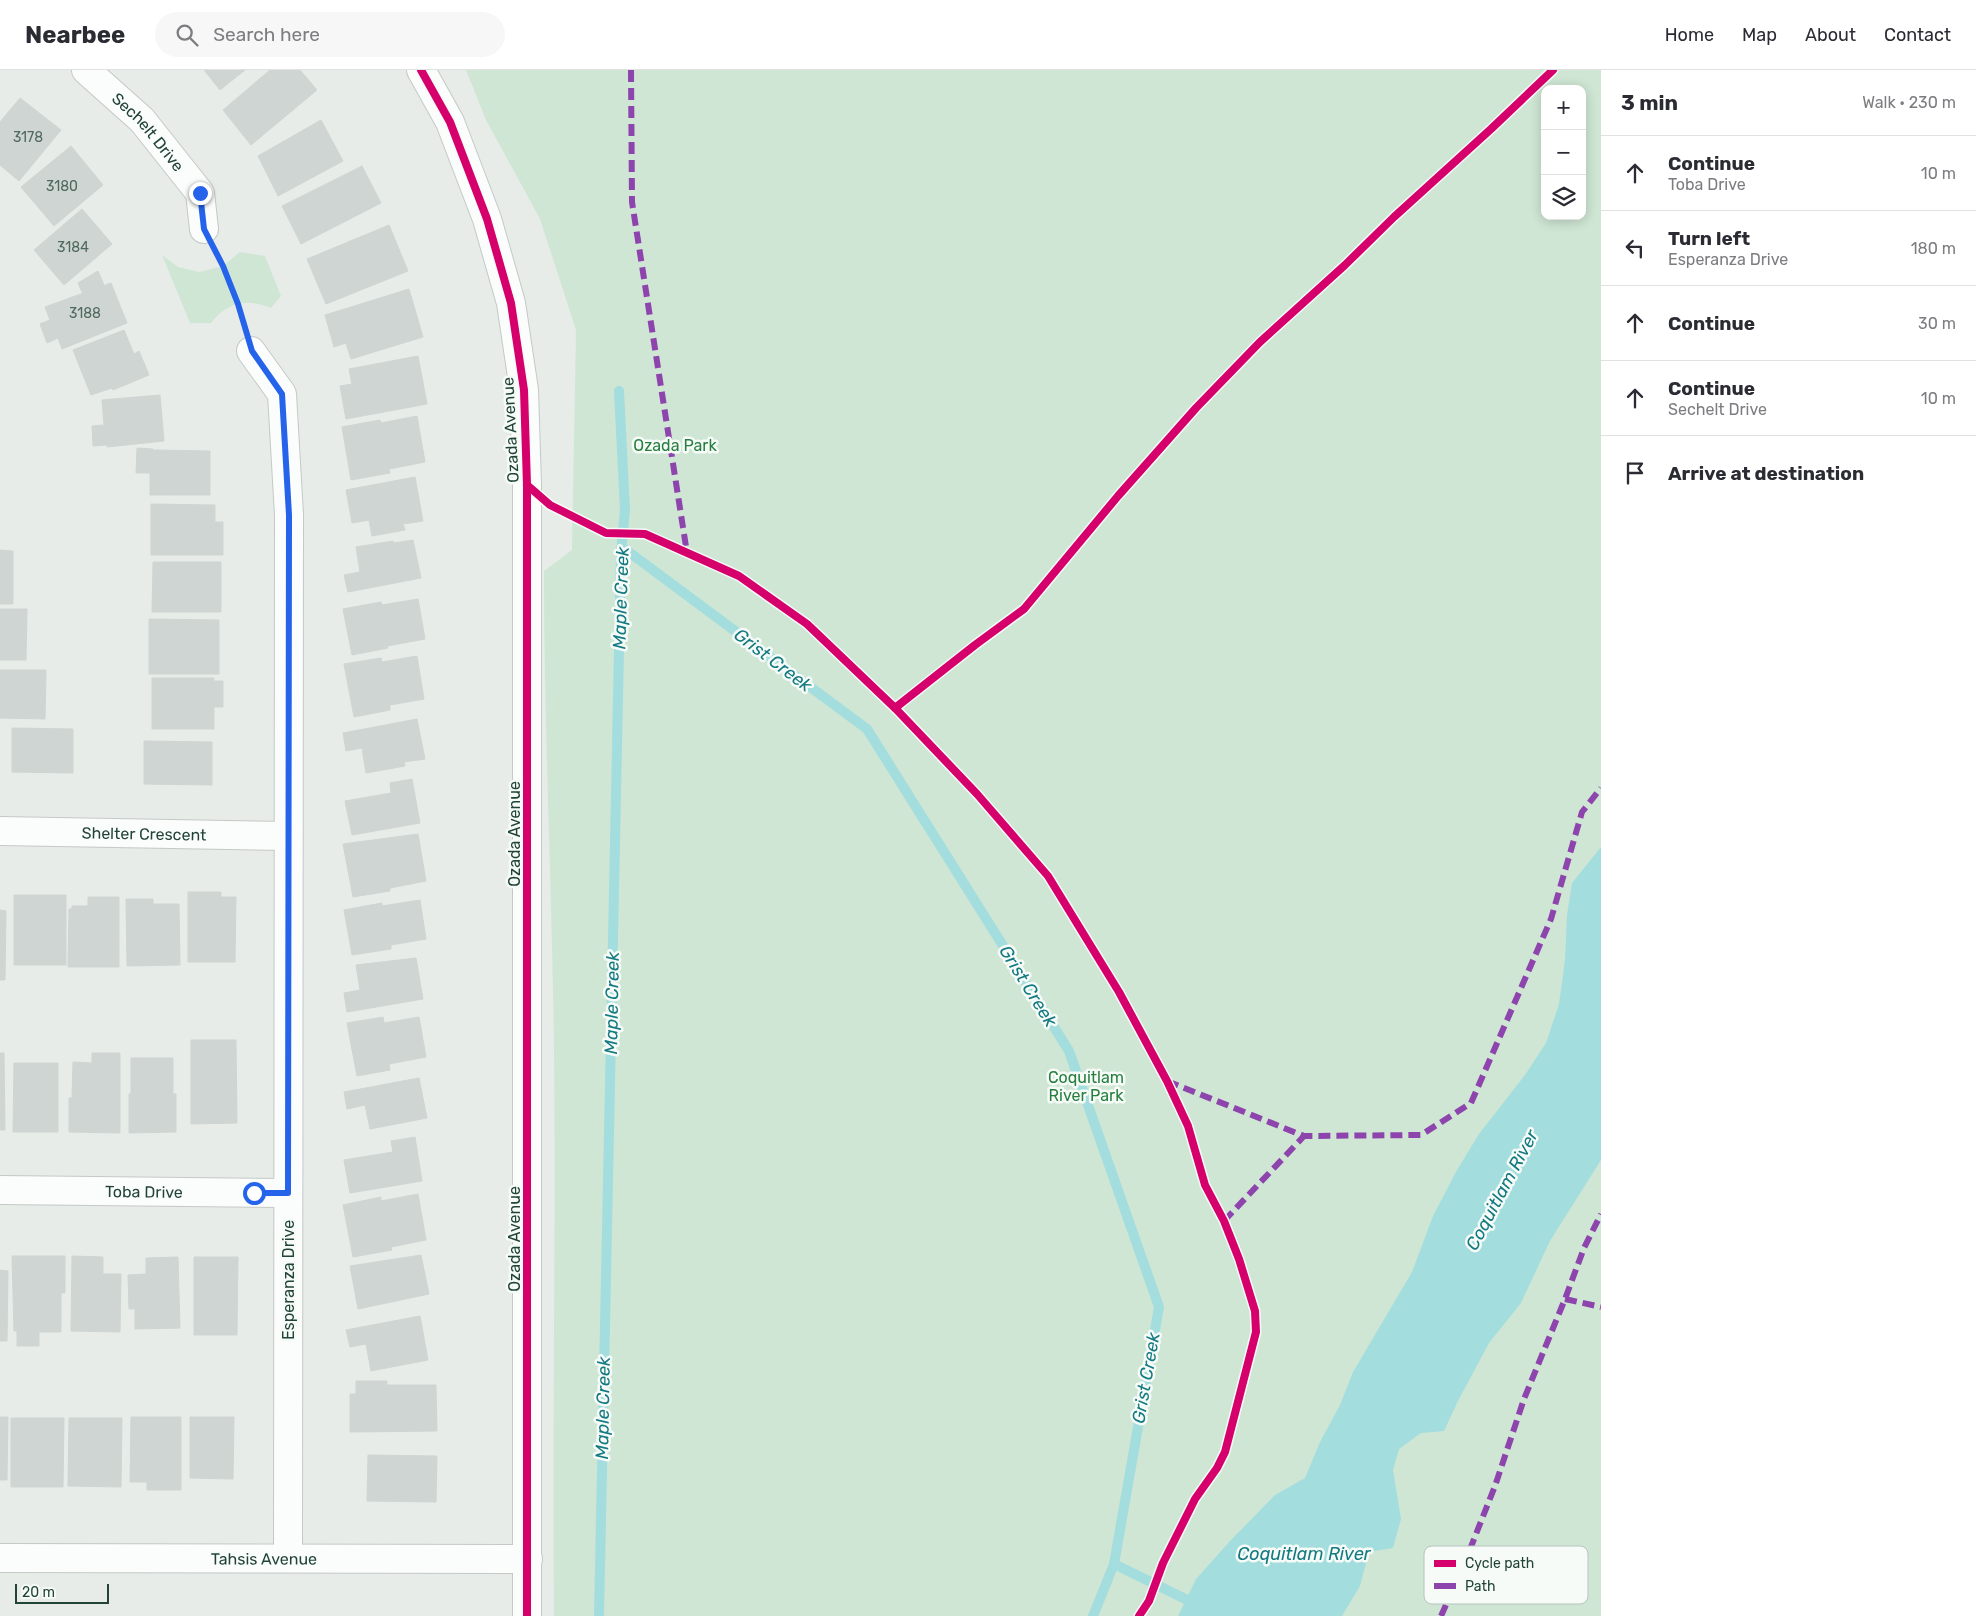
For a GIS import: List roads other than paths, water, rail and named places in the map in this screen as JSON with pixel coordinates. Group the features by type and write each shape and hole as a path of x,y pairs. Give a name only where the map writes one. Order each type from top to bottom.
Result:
{"street":[{"name":"Sechelt Drive","path":"86,70 142,120 200,193 204,229"},
{"name":"Ozada Avenue","path":"421,70 450,122 487,219 510,303 524,390 527,495 528,1616"},
{"name":"Esperanza Drive","path":"252,351 282,394 289,515 288,1558"},
{"name":"Shelter Crescent","path":"0,831 288,836"},
{"name":"Toba Drive","path":"0,1190 288,1193"},
{"name":"Tahsis Avenue","path":"0,1558 528,1559"}],"water":[{"name":"Coquitlam River","path":"1601,847 1601,1160 1550,1241 1521,1303 1489,1343 1444,1431 1421,1433 1399,1449 1393,1470 1401,1519 1393,1548 1369,1552 1360,1586 1342,1616 1178,1616 1196,1579 1231,1540 1275,1495 1305,1478 1320,1442 1340,1405 1353,1372 1412,1272 1433,1216 1457,1170 1479,1134 1525,1075 1546,1043 1559,1004 1565,960 1567,915 1572,883"}],"waterway":[{"name":"Maple Creek","path":"599,1616 621,552 625,510 619,391"},
{"name":"Grist Creek","path":"622,547 867,729 1069,1051 1159,1307 1114,1564 1093,1616"},
{"name":"Grist Creek","path":"1114,1564 1220,1616"}],"park label":[{"name":"Ozada Park","path":"675,445"},
{"name":"Coquitlam River Park","path":"1086,1086"}]}
